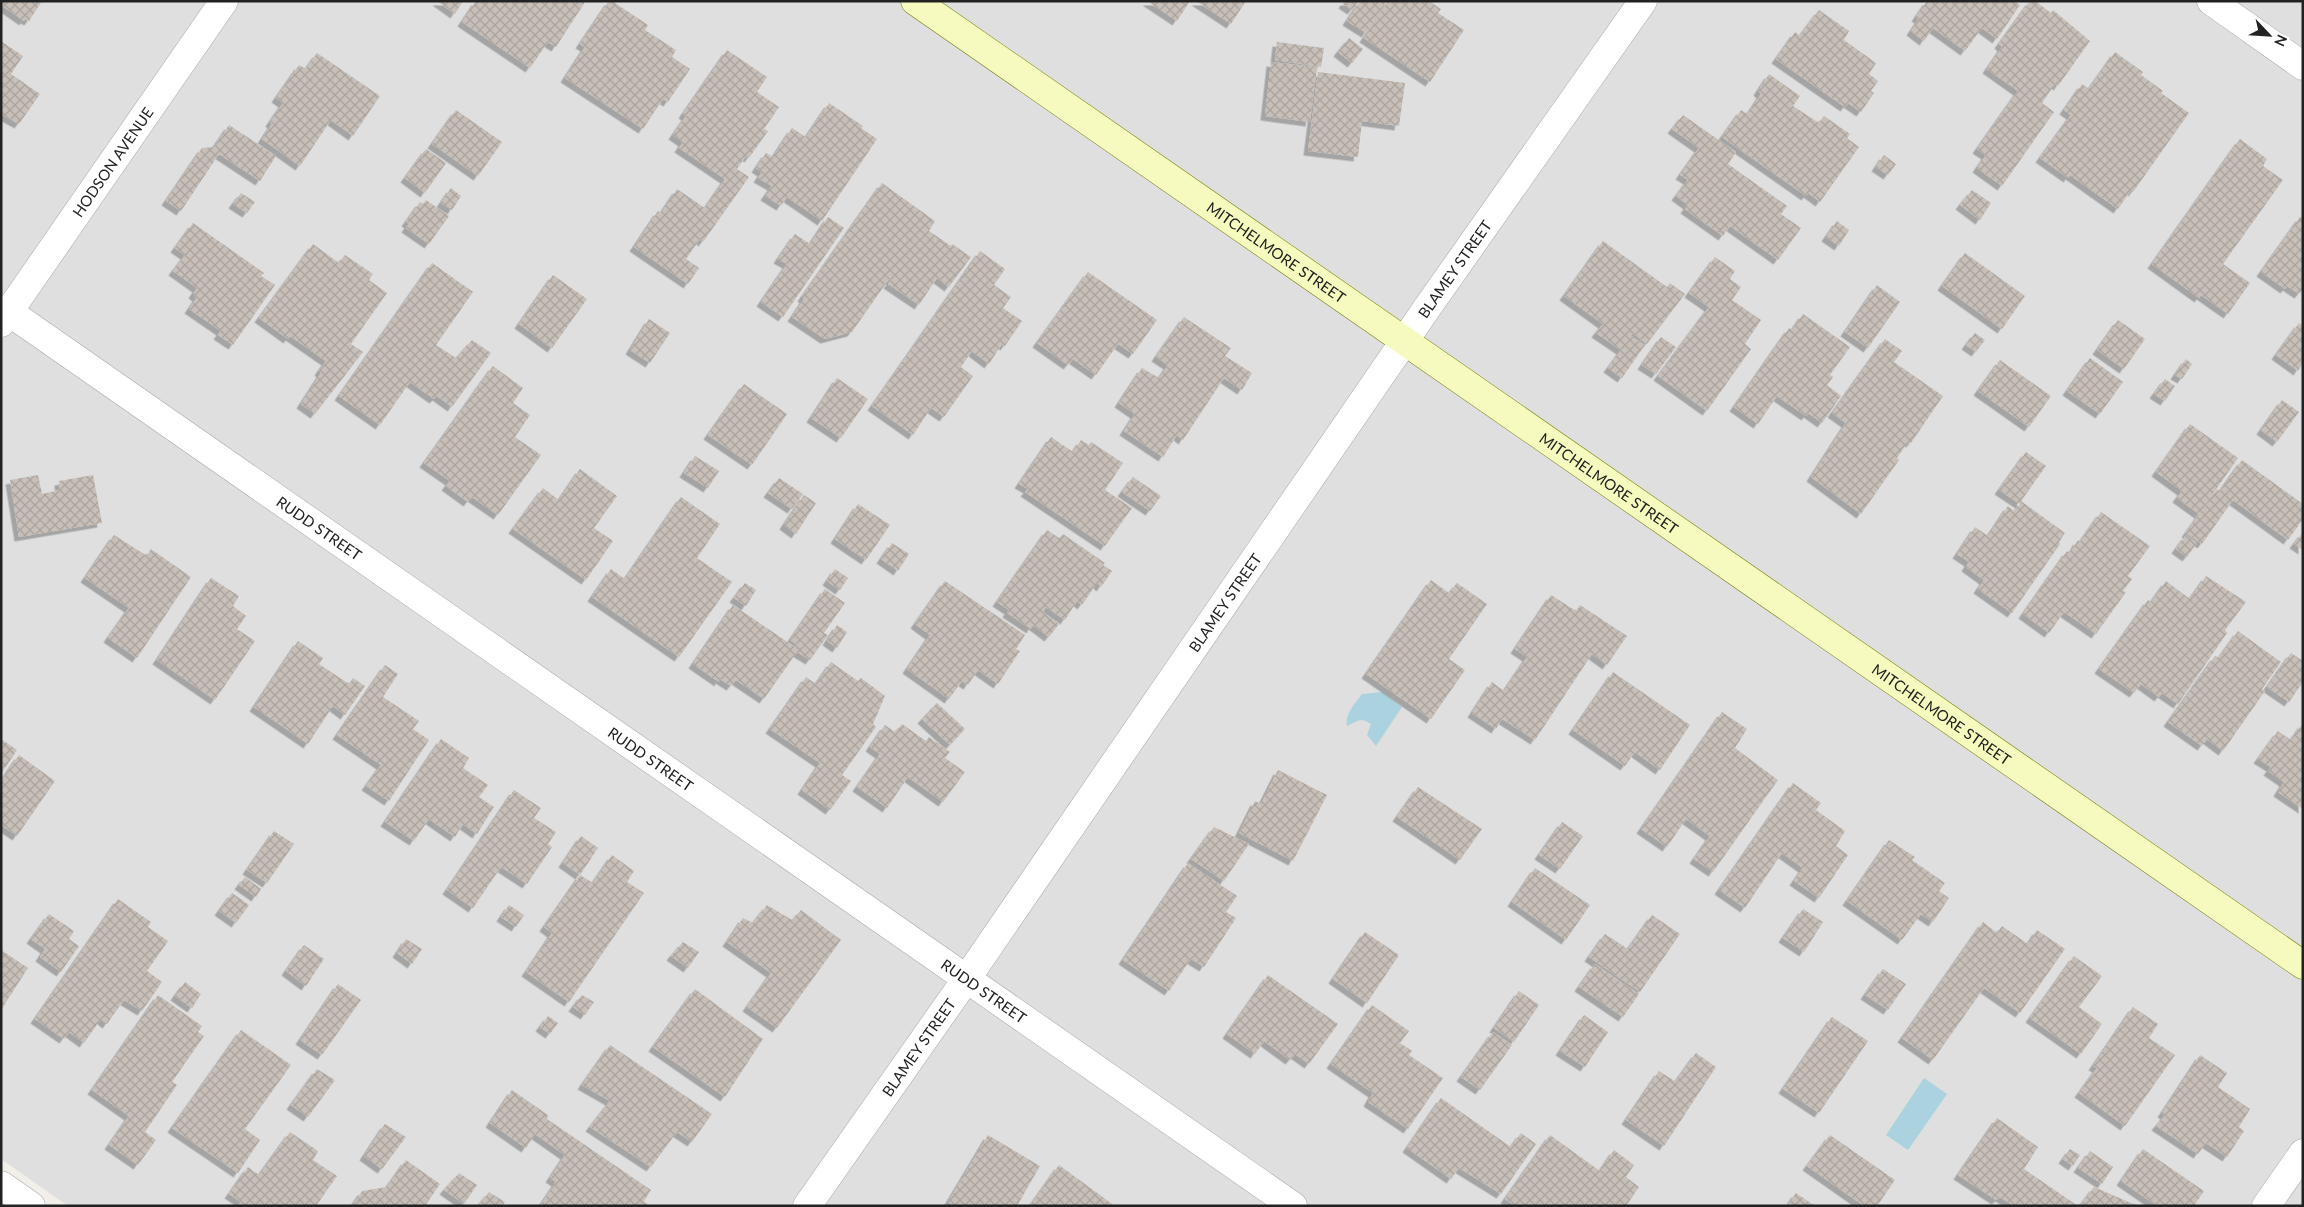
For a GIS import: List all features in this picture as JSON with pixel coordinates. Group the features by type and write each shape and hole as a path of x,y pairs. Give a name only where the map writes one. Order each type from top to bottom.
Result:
{"street":[{"name":"HODSON AVENUE","path":"5,317 224,1"},
{"name":"MITCHELMORE STREET","path":"915,1 2303,965"},
{"name":"BLAMEY STREET","path":"807,1206 967,978 1404,341 1643,1"},
{"path":"2211,1 2303,66"},
{"name":"RUDD STREET","path":"5,317 967,978 1293,1206"},
{"path":"2266,1206 2303,1153"},
{"path":"1,1185 31,1206"}],"shaded area":[{"path":"1,1 2303,1 2303,1206 68,1206 1,1159"}],"water":[{"path":"1382,692 1402,707 1376,746 1367,735 1371,724 1361,720 1347,726 1347,721 1351,709 1362,694"},
{"path":"1924,1078 1947,1094 1908,1150 1886,1135"}],"building":[{"path":"1,1 42,1 29,21 25,19 24,21 1,5"},
{"path":"437,1 463,1 455,14"},
{"path":"476,1 585,2 556,47 548,42 530,68 462,22"},
{"path":"609,1 612,1 648,25 645,30 676,50 672,57 690,69 668,102 663,99 643,129 565,78 585,47 580,44"},
{"path":"1147,1 1190,1 1177,21"},
{"path":"1196,1 1246,1 1231,24"},
{"path":"1345,1 1359,1 1352,10 1343,4"},
{"path":"1360,1 1387,1 1366,33 1347,21"},
{"path":"1388,1 1429,1 1441,9 1438,13 1464,30 1430,82 1364,38"},
{"path":"1927,1 2014,1 2020,5 1997,39 1982,28 1965,51 1933,28 1924,41 1911,31 1919,19 1916,17"},
{"path":"2030,1 2035,1 2051,13 2053,10 2090,41 2058,86 2055,84 2042,103 2054,112 2002,186 1977,168 1986,155 1977,149 2018,91 1987,69 2002,47 1999,44"},
{"path":"1819,10 1849,31 1844,40 1876,63 1869,74 1878,81 1871,91 1874,93 1861,112 1848,103 1845,107 1776,59 1795,32 1800,36"},
{"path":"1349,38 1363,49 1352,63 1338,52"},
{"path":"1,41 23,56 11,74 40,94 19,124 1,114"},
{"path":"1277,42 1324,48 1321,67 1275,60"},
{"path":"727,50 767,77 757,92 779,107 764,129 768,131 749,158 746,156 737,169 749,177 703,242 700,239 686,259 699,268 688,284 634,247 658,211 661,213 677,189 705,208 725,179 679,148 683,142 673,135 686,116 683,114"},
{"path":"2115,52 2143,72 2141,75 2163,91 2161,93 2189,113 2133,192 2131,190 2118,209 2070,175 2068,178 2040,158 2071,115 2064,110 2082,84 2089,89"},
{"path":"317,53 380,96 353,136 331,120 300,166 262,139 272,124 270,122 283,103 276,98 299,65 306,69"},
{"path":"1271,62 1317,67 1310,122 1265,116"},
{"path":"1318,72 1405,83 1399,126 1362,121 1358,157 1308,151"},
{"path":"1769,74 1800,96 1793,106 1819,123 1824,116 1850,134 1847,138 1859,147 1820,202 1808,193 1806,196 1722,137 1741,110 1748,114 1761,94 1758,91"},
{"path":"829,103 863,126 861,128 877,139 822,221 787,197 781,206 765,196 772,186 758,178 762,172 756,168 766,153 773,157 792,128 806,137"},
{"path":"456,110 502,142 478,176 432,144"},
{"path":"1683,115 1736,152 1728,164 1787,206 1781,214 1801,228 1778,260 1730,226 1723,236 1685,209 1688,205 1676,196 1688,180 1680,175 1699,148 1672,129"},
{"path":"229,125 276,156 260,181 219,154 181,211 166,201 202,148 214,147"},
{"path":"2240,139 2267,159 2263,166 2283,180 2223,264 2250,283 2228,314 2201,295 2199,298 2152,264"},
{"path":"426,149 446,163 425,193 405,178"},
{"path":"1884,155 1896,164 1888,175 1876,167"},
{"path":"882,183 935,221 929,231 971,257 949,287 937,278 919,305 888,284 891,280 889,279 852,332 825,339 792,317 804,299 802,297"},
{"path":"451,188 461,196 452,210 441,203"},
{"path":"1972,190 1991,203 1980,220 1960,205"},
{"path":"241,193 255,202 247,213 233,204"},
{"path":"426,200 449,216 429,244 406,228 409,224 406,222 420,202 423,204"},
{"path":"828,217 844,228 783,317 761,302 787,264 778,259 795,234 810,244"},
{"path":"2300,217 2303,218 2303,289 2299,294 2287,286 2285,289 2261,272"},
{"path":"1837,221 1849,230 1839,246 1826,237"},
{"path":"193,223 264,273 261,276 275,285 233,345 218,335 221,331 189,309 197,297 193,294 197,288 173,271 185,255 175,248"},
{"path":"1603,241 1667,287 1670,283 1685,294 1647,344 1632,333 1631,336 1645,345 1622,378 1608,368 1621,350 1596,333 1603,324 1564,296"},
{"path":"313,244 339,263 345,255 373,274 369,280 387,293 351,344 363,352 315,414 301,404 321,373 319,371 326,361 290,336 288,339 259,318"},
{"path":"980,251 1005,269 994,285 1011,297 1003,308 1022,321 1005,346 1002,344 989,364 972,351 961,367 973,376 944,417 931,408 913,435 872,406"},
{"path":"1965,253 2025,296 2002,329 1942,286"},
{"path":"1715,257 1735,271 1730,279 1741,287 1732,300 1761,320 1745,344 1751,349 1707,411 1658,376 1709,307 1689,293"},
{"path":"432,263 473,292 436,345 456,358 472,340 491,353 452,407 437,396 434,399 410,382 380,425 339,396"},
{"path":"1088,272 1157,320 1133,354 1118,344 1096,375 1073,359 1068,365 1037,343"},
{"path":"553,275 587,299 552,348 519,324"},
{"path":"1877,285 1900,302 1868,348 1845,332"},
{"path":"1803,314 1850,347 1830,375 1833,377 1827,385 1841,396 1822,423 1808,413 1806,416 1777,396 1758,424 1734,407 1789,328 1792,330"},
{"path":"1184,317 1231,348 1225,356 1252,373 1242,390 1224,378 1183,440 1177,435 1163,457 1124,431 1135,414 1119,403 1142,368 1159,378 1168,365 1156,357"},
{"path":"649,319 670,333 650,363 630,350"},
{"path":"2118,320 2145,339 2124,369 2097,350"},
{"path":"2299,323 2303,326 2303,363 2298,371 2276,355"},
{"path":"1975,333 1985,340 1976,352 1966,345"},
{"path":"1661,337 1676,347 1656,374 1642,365"},
{"path":"1885,339 1902,351 1894,362 1943,396 1911,443 1908,442 1897,458 1899,460 1861,514 1811,477 1846,423 1832,413"},
{"path":"2090,358 2123,382 2100,414 2067,391"},
{"path":"2186,359 2192,364 2182,379 2175,375"},
{"path":"2000,360 2051,396 2029,427 1978,391"},
{"path":"493,366 523,388 513,403 530,415 515,437 541,455 498,515 472,497 468,502 446,486 450,481 424,463"},
{"path":"837,378 868,399 841,438 811,418"},
{"path":"2165,379 2175,386 2165,401 2154,394"},
{"path":"744,384 787,414 752,465 708,435"},
{"path":"2282,400 2299,412 2277,442 2261,430"},
{"path":"2190,424 2238,458 2199,514 2177,498 2182,491 2156,472"},
{"path":"1051,437 1073,452 1081,440 1089,445 1091,442 1123,463 1105,490 1132,508 1105,546 1025,492 1028,489 1019,484"},
{"path":"2026,452 2046,466 2021,501 2065,533 2059,542 2060,544 2012,613 1978,589 1984,580 1966,567 1969,562 1957,554 1975,527 1988,536 2008,506 2014,511 2020,504 1999,490"},
{"path":"695,456 719,471 708,488 684,473"},
{"path":"2242,460 2303,504 2303,519 2288,540 2233,500 2202,544 2186,533 2217,489 2220,491"},
{"path":"580,469 617,496 594,528 613,541 586,580 513,529 543,488 559,500"},
{"path":"38,475 42,494 60,490 59,481 93,475 102,523 19,537 10,480"},
{"path":"1133,477 1161,496 1150,511 1122,492"},
{"path":"779,478 803,494 792,509 768,493"},
{"path":"804,495 816,503 796,534 784,525"},
{"path":"681,497 720,524 697,558 732,582 679,657 592,597 611,569 625,579"},
{"path":"858,504 890,525 866,560 835,539"},
{"path":"2101,512 2150,546 2128,576 2132,579 2123,591 2126,592 2096,634 2064,612 2049,633 2023,614 2067,551 2070,553 2078,540 2080,542"},
{"path":"1047,530 1059,538 1063,534 1105,563 1103,565 1112,571 1101,587 1097,583 1082,605 1077,601 1065,620 1046,607 1043,612 1059,624 1049,637 1033,625 1031,629 1007,613 1009,610 997,602"},
{"path":"2303,532 2303,550 2294,544"},
{"path":"114,535 147,556 151,549 191,577 137,658 108,638 129,608 85,578"},
{"path":"2186,535 2197,543 2187,557 2176,549"},
{"path":"892,543 909,554 898,571 881,559"},
{"path":"835,569 848,578 840,590 827,581"},
{"path":"2206,576 2246,602 2225,630 2227,633 2178,704 2162,693 2159,697 2141,684 2134,693 2099,669 2148,600 2151,602 2166,581 2190,599"},
{"path":"211,578 239,596 233,606 246,616 237,629 255,641 215,700 157,660"},
{"path":"1431,580 1449,593 1457,583 1487,604 1449,659 1465,670 1431,719 1366,674"},
{"path":"945,581 1025,635 1016,649 1020,651 998,684 978,670 968,685 962,681 949,699 907,669 930,635 915,624"},
{"path":"745,583 756,590 746,606 734,598"},
{"path":"825,589 845,603 824,633 828,635 810,660 797,652 764,699 736,680 731,686 720,679 719,682 693,664 733,605 795,647 797,645 790,640"},
{"path":"1551,595 1576,611 1580,605 1627,636 1607,665 1592,654 1535,740 1502,719 1496,729 1472,713 1492,682 1504,691 1527,657 1515,649"},
{"path":"837,625 847,632 837,648 827,641"},
{"path":"2238,631 2281,662 2262,689 2265,691 2223,751 2207,739 2202,746 2168,722 2215,656 2219,658"},
{"path":"298,641 323,658 319,664 349,684 353,678 365,686 345,715 333,706 308,744 254,707"},
{"path":"2291,653 2303,661 2303,682 2289,702 2267,687"},
{"path":"831,662 858,681 861,678 885,696 873,724 876,727 842,775 851,781 830,810 802,790 820,763 770,729 806,677 816,684"},
{"path":"385,665 398,674 383,697 419,721 413,729 429,740 389,801 366,786 381,765 337,735"},
{"path":"1613,672 1690,725 1660,770 1635,752 1625,766 1573,730"},
{"path":"937,703 965,729 950,745 922,719"},
{"path":"1722,712 1747,729 1735,748 1778,780 1713,872 1694,859 1710,836 1686,819 1667,847 1641,829"},
{"path":"2303,723 2303,809 2278,792 2284,782 2268,771 2271,767 2258,759 2278,731 2291,740"},
{"path":"902,724 926,741 929,737 950,752 945,758 965,772 943,802 908,777 887,808 857,787 880,754 870,747 885,725 895,732"},
{"path":"1,739 17,750 1,774"},
{"path":"441,739 469,758 463,768 488,785 479,797 494,807 477,834 463,824 455,837 429,819 414,841 385,822"},
{"path":"19,755 55,781 17,836 1,825 1,781"},
{"path":"1278,770 1327,795 1293,861 1239,833 1255,801 1261,804"},
{"path":"1793,783 1821,803 1816,810 1845,831 1836,846 1848,855 1819,898 1794,881 1803,868 1782,853 1745,908 1719,890"},
{"path":"1418,787 1482,829 1460,860 1397,817"},
{"path":"514,790 541,808 534,818 556,832 548,844 552,847 527,884 501,867 473,908 447,890"},
{"path":"1562,822 1583,836 1560,869 1539,855"},
{"path":"1214,827 1249,844 1224,881 1191,859"},
{"path":"274,831 294,844 267,883 247,870"},
{"path":"581,836 598,848 580,875 563,863"},
{"path":"1889,840 1915,857 1912,860 1945,883 1939,891 1949,898 1933,922 1921,914 1902,940 1847,901"},
{"path":"612,855 634,871 627,882 644,893 569,1002 526,972 552,933 544,927 580,875 593,883"},
{"path":"1188,863 1237,896 1226,912 1236,918 1204,967 1191,959 1169,991 1123,960"},
{"path":"1535,868 1590,905 1566,940 1512,902"},
{"path":"245,877 261,889 256,897 239,885"},
{"path":"232,893 249,905 236,923 219,911"},
{"path":"118,899 151,922 148,927 168,941 147,971 162,982 142,1011 124,1000 107,1024 101,1019 84,1043 69,1032 64,1039 35,1019"},
{"path":"509,905 524,915 516,927 501,917"},
{"path":"767,905 792,920 801,910 841,940 777,1028 747,1007 771,973 727,942 743,918 753,923"},
{"path":"1803,909 1823,922 1804,952 1783,938"},
{"path":"49,914 74,931 69,939 79,946 61,972 40,957 45,949 31,939"},
{"path":"1652,915 1680,934 1640,992 1589,957 1605,934 1628,949"},
{"path":"1983,922 1997,933 2002,926 2028,944 2037,930 2065,949 2020,1013 1984,988 1933,1060 1902,1038"},
{"path":"1365,932 1399,955 1367,1003 1333,979"},
{"path":"406,939 422,949 412,964 397,953"},
{"path":"683,942 699,952 688,968 671,956"},
{"path":"304,945 324,959 306,986 286,971"},
{"path":"1,950 28,968 1,1010"},
{"path":"2074,956 2102,976 2079,1007 2102,1024 2081,1054 2030,1018"},
{"path":"1595,964 1639,994 1623,1017 1579,987"},
{"path":"1883,969 1906,984 1888,1010 1865,995"},
{"path":"1268,975 1338,1024 1309,1064 1295,1054 1290,1060 1264,1041 1255,1054 1227,1034"},
{"path":"185,982 201,994 192,1008 175,996"},
{"path":"338,984 361,1000 322,1055 300,1040"},
{"path":"695,989 763,1039 725,1097 653,1047"},
{"path":"1519,991 1539,1005 1514,1042 1494,1028"},
{"path":"158,995 202,1026 198,1032 204,1036 172,1082 177,1085 145,1132 156,1140 138,1165 109,1145 129,1116 92,1090"},
{"path":"582,995 594,1002 585,1015 573,1007"},
{"path":"1372,1005 1409,1031 1400,1043 1412,1051 1409,1055 1443,1078 1408,1129 1368,1102 1373,1093 1331,1064"},
{"path":"2133,1007 2158,1024 2149,1038 2175,1055 2125,1126 2079,1093 2097,1068 2093,1066"},
{"path":"1584,1015 1608,1032 1585,1067 1560,1051"},
{"path":"548,1016 558,1023 550,1034 540,1027"},
{"path":"1832,1017 1868,1041 1819,1113 1783,1089"},
{"path":"241,1030 291,1065 245,1129 260,1140 238,1173 172,1128"},
{"path":"1493,1032 1512,1045 1480,1090 1461,1077"},
{"path":"610,1045 712,1114 692,1142 677,1132 651,1167 590,1127 610,1101 582,1085"},
{"path":"1696,1053 1716,1067 1664,1146 1626,1120 1659,1071 1690,1091 1676,1081"},
{"path":"2200,1055 2227,1073 2218,1087 2250,1109 2239,1127 2244,1131 2227,1157 2206,1143 2198,1154 2156,1126 2165,1115 2162,1113"},
{"path":"317,1069 335,1080 308,1117 291,1105"},
{"path":"512,1090 548,1115 547,1119 651,1190 644,1201 649,1206 540,1206 556,1182 550,1178 565,1155 535,1134 526,1148 490,1123"},
{"path":"1441,1098 1511,1147 1521,1133 1536,1144 1501,1194 1459,1168 1451,1179 1407,1148"},
{"path":"1997,1118 2038,1147 2024,1169 2078,1206 2014,1206 2000,1197 1996,1200 1958,1175"},
{"path":"385,1124 406,1137 382,1169 364,1156"},
{"path":"290,1132 318,1151 313,1160 337,1176 316,1206 238,1206 241,1202 229,1194 248,1167 259,1175"},
{"path":"988,1135 1040,1166 1017,1206 954,1206 948,1202"},
{"path":"1550,1135 1600,1171 1614,1150 1634,1165 1626,1177 1639,1187 1626,1206 1515,1206 1505,1199"},
{"path":"1830,1135 1895,1180 1877,1206 1864,1206 1807,1166"},
{"path":"2070,1149 2080,1155 2073,1166 2063,1159"},
{"path":"2143,1149 2204,1191 2194,1206 2157,1206 2121,1181"},
{"path":"2090,1151 2113,1167 2102,1184 2078,1168"},
{"path":"406,1160 440,1184 425,1206 352,1206 362,1191 387,1187"},
{"path":"1059,1165 1115,1206 1030,1206"},
{"path":"459,1173 477,1185 464,1204 444,1190"},
{"path":"2094,1187 2138,1206 2080,1206"},
{"path":"489,1192 505,1202 502,1206 478,1206"},
{"path":"1796,1193 1815,1206 1787,1206"}]}
